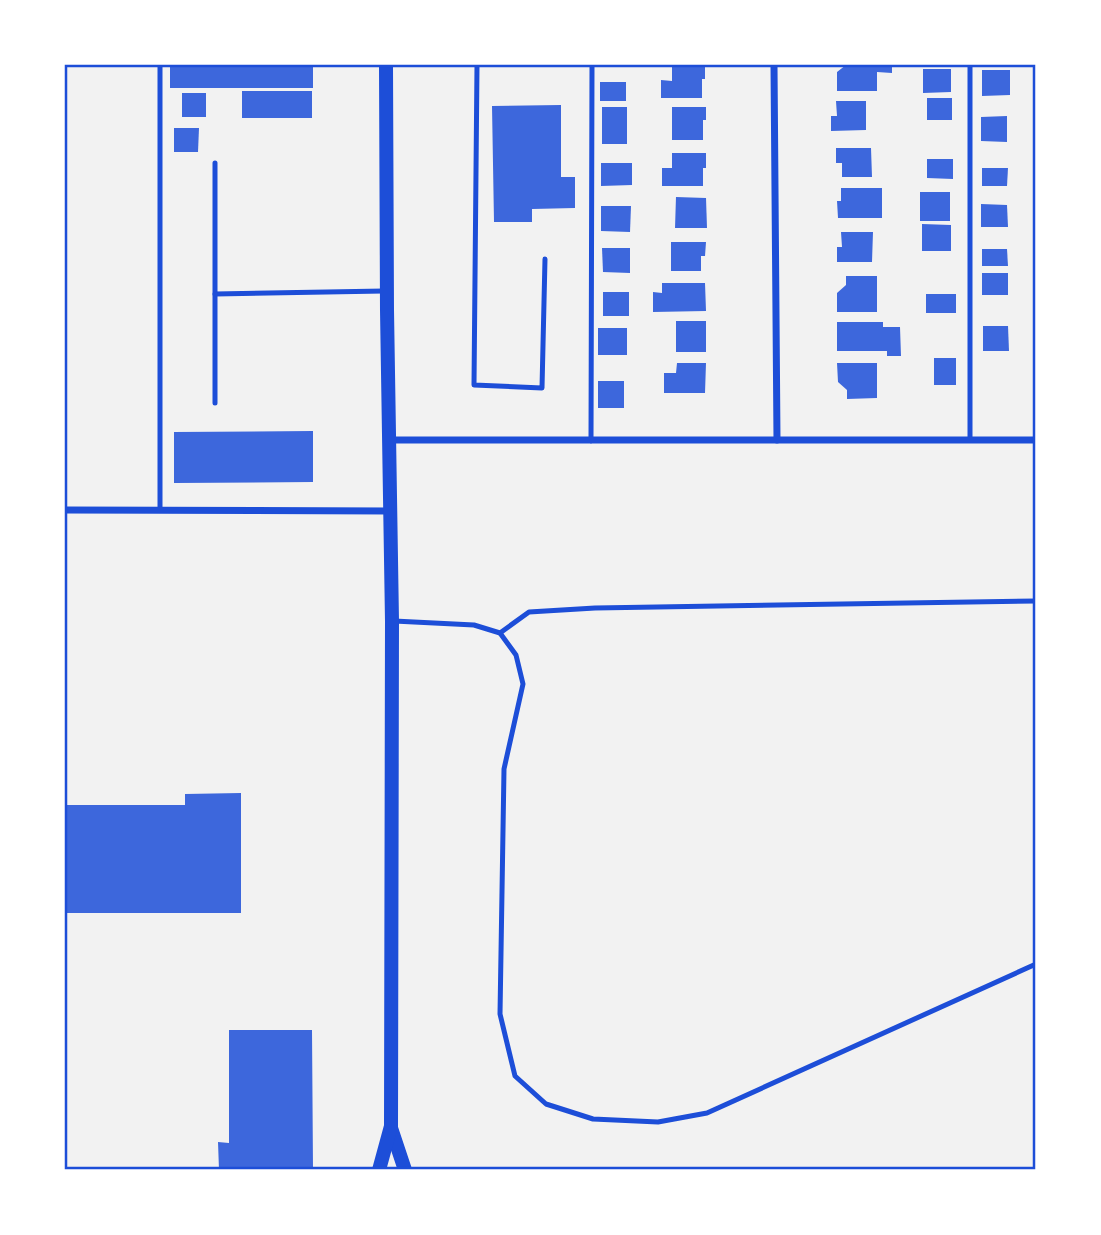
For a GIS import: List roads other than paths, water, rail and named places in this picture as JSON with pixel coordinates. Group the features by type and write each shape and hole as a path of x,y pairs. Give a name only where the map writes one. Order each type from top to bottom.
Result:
{"main road":[{"path":"379,1170 391,1126 392,621 386,65"},
{"path":"391,1126 405,1170"}],"street":[{"path":"774,65 776,440"},
{"path":"389,440 1036,440"},
{"path":"65,510 391,511"}],"lane":[{"path":"160,65 160,510"},
{"path":"477,65 474,385 541,388 545,259"},
{"path":"590,440 592,65"},
{"path":"970,65 970,440"},
{"path":"215,163 215,402"},
{"path":"215,294 387,291"},
{"path":"500,633 529,612 1036,601"},
{"path":"392,621 474,625 500,633 516,655 523,684 504,769 500,1014 514,1076 545,1104 593,1119 658,1122 707,1113 1036,964"}]}
